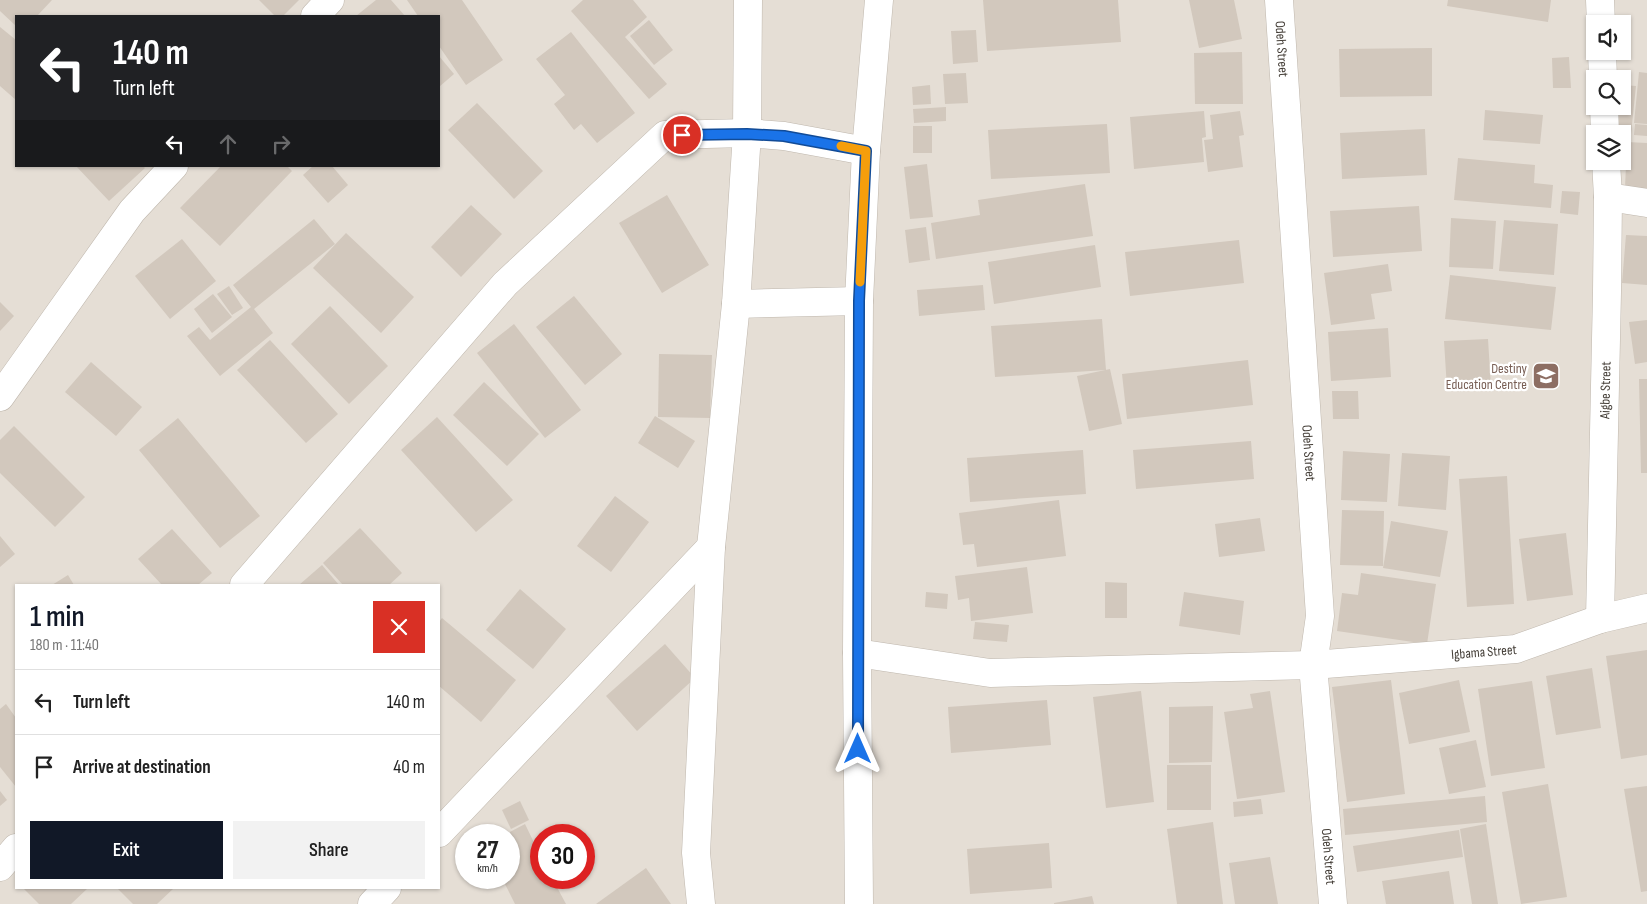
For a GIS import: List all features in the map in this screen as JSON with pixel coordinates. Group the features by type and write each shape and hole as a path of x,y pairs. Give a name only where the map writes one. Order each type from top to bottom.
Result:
{"street":[{"path":"316,15 330,0"},
{"path":"702,904 696,853 710,547 736,304 747,134 748,0"},
{"path":"858,904 859,301 866,151 879,0"},
{"name":"Odeh Street","path":"1279,0 1320,616 1314,665 1333,904"},
{"path":"1600,0 1601,15"},
{"path":"245,584 505,284 665,135 747,134 784,136 866,151"},
{"path":"0,397 132,211 173,167"},
{"name":"Aigbe Street","path":"1600,618 1608,197 1606,170"},
{"path":"1608,197 1647,203"},
{"path":"736,304 859,301"},
{"path":"440,832 710,547"},
{"name":"Igbama Street","path":"857,653 990,674 1314,665 1516,649 1600,618 1647,608"},
{"path":"0,867 15,849"},
{"path":"372,904 386,889"}],"shaded area":[{"path":"0,0 1647,0 1647,904 0,904"}],"building":[{"path":"0,0 52,0 38,15 15,15 15,25 0,11"},
{"path":"259,0 299,0 284,15 274,15"},
{"path":"376,0 391,0 404,15 357,15"},
{"path":"407,0 462,0 503,60 466,85 440,47 440,15 417,15"},
{"path":"583,0 633,0 647,17 625,37 667,84 649,99 571,11"},
{"path":"983,0 1118,0 1121,42 987,51"},
{"path":"1189,0 1234,0 1242,39 1199,48"},
{"path":"1448,0 1551,0 1548,22 1447,6"},
{"path":"649,20 673,50 654,65 630,36"},
{"path":"0,27 15,39 15,99 0,86"},
{"path":"976,30 978,62 953,64 951,31"},
{"path":"571,32 635,113 597,143 581,124 574,130 554,104 565,95 536,59"},
{"path":"1432,48 1432,96 1340,97 1339,49"},
{"path":"1242,52 1243,104 1195,104 1194,53"},
{"path":"440,57 454,74 440,86"},
{"path":"1569,57 1571,88 1553,88 1552,58"},
{"path":"1639,72 1647,73 1647,124 1634,123"},
{"path":"966,73 968,103 945,104 943,74"},
{"path":"930,85 931,104 913,105 912,87"},
{"path":"1631,86 1636,86 1631,134 1631,125 1617,125 1618,115 1631,115"},
{"path":"477,103 543,171 514,199 448,130"},
{"path":"946,107 946,121 914,123 913,109"},
{"path":"1485,110 1543,115 1540,144 1483,140"},
{"path":"1204,111 1206,137 1202,138 1204,162 1134,169 1130,117"},
{"path":"1240,111 1244,135 1239,136 1243,167 1208,172 1204,140 1213,139 1210,115"},
{"path":"1107,124 1110,173 991,179 988,130"},
{"path":"1635,124 1647,125 1647,136 1634,135"},
{"path":"913,126 932,126 932,153 913,153"},
{"path":"1425,129 1427,175 1342,179 1340,133"},
{"path":"1631,142 1647,143 1647,189 1625,188 1626,170 1631,170"},
{"path":"1458,158 1535,165 1534,183 1553,185 1551,208 1454,200"},
{"path":"927,164 933,217 910,219 904,167"},
{"path":"77,167 145,168 109,201"},
{"path":"220,167 288,167 292,171 220,246 180,208"},
{"path":"312,167 333,167 348,185 328,203 303,175"},
{"path":"1085,184 1093,236 936,259 931,223 980,215 978,200"},
{"path":"1562,191 1580,192 1578,215 1560,213"},
{"path":"667,195 709,265 662,293 619,223"},
{"path":"471,205 502,234 461,277 431,247"},
{"path":"1419,206 1422,251 1333,257 1330,211"},
{"path":"1451,218 1496,221 1493,269 1449,267"},
{"path":"314,219 335,244 254,309 273,333 220,376 187,336 199,327 210,340 251,307 233,285"},
{"path":"1504,220 1558,224 1554,275 1499,271"},
{"path":"926,227 930,260 909,263 905,230"},
{"path":"346,233 414,297 381,333 313,268"},
{"path":"1626,235 1647,236 1647,285 1622,283"},
{"path":"182,239 216,281 170,319 135,276"},
{"path":"1239,240 1244,283 1130,296 1125,252"},
{"path":"1095,245 1101,287 994,304 988,262"},
{"path":"1388,264 1392,291 1371,294 1375,319 1331,325 1324,273"},
{"path":"1450,275 1556,287 1551,330 1445,319"},
{"path":"983,285 985,310 919,316 917,290"},
{"path":"229,286 243,308 232,315 217,294"},
{"path":"213,294 232,317 212,333 194,309"},
{"path":"574,296 622,354 585,385 536,327"},
{"path":"0,302 14,316 0,331"},
{"path":"330,306 388,366 349,404 291,344"},
{"path":"1102,319 1106,370 995,377 991,326"},
{"path":"1647,320 1647,362 1635,364 1629,322"},
{"path":"514,324 581,410 545,438 477,353"},
{"path":"1388,328 1391,377 1331,381 1328,332"},
{"path":"1488,339 1491,387 1447,389 1444,341"},
{"path":"270,340 338,414 306,443 237,370"},
{"path":"659,354 712,355 710,418 658,417"},
{"path":"1248,360 1253,405 1127,419 1122,374"},
{"path":"91,362 142,407 116,436 65,392"},
{"path":"1110,369 1122,424 1089,431 1077,376"},
{"path":"1639,379 1647,379 1647,473 1641,473"},
{"path":"484,382 539,434 507,466 453,415"},
{"path":"1332,391 1358,391 1359,419 1333,419"},
{"path":"655,416 695,441 678,468 638,443"},
{"path":"437,417 513,500 476,532 401,450"},
{"path":"178,418 260,516 220,548 139,450"},
{"path":"14,426 85,497 55,527 0,473 0,440"},
{"path":"1251,441 1254,479 1136,489 1133,450"},
{"path":"1083,450 1086,494 970,502 967,458"},
{"path":"1343,451 1390,454 1387,502 1341,500"},
{"path":"1402,453 1450,456 1446,510 1398,506"},
{"path":"1507,476 1514,604 1467,607 1459,479"},
{"path":"615,496 649,522 611,572 577,546"},
{"path":"1059,500 1066,556 977,567 974,544 963,545 959,513"},
{"path":"1342,510 1384,511 1383,566 1340,565"},
{"path":"1260,518 1265,551 1219,557 1215,524"},
{"path":"1391,521 1448,531 1440,577 1383,568"},
{"path":"360,528 402,573 390,584 342,584 323,563"},
{"path":"172,529 212,573 199,584 161,584 138,559"},
{"path":"1566,533 1573,595 1527,601 1519,539"},
{"path":"0,536 15,554 0,567"},
{"path":"322,565 338,584 300,584"},
{"path":"1027,567 1033,613 971,621 969,598 958,600 955,576"},
{"path":"1361,573 1436,584 1427,644 1337,631 1342,593 1358,595"},
{"path":"68,575 73,584 54,584"},
{"path":"1105,582 1127,583 1127,618 1105,618"},
{"path":"520,589 566,629 533,669 486,630"},
{"path":"926,592 948,594 947,609 925,607"},
{"path":"1184,592 1244,601 1240,635 1179,626"},
{"path":"442,618 516,680 481,722 440,687 440,621"},
{"path":"975,622 1009,625 1007,642 973,639"},
{"path":"665,644 695,678 637,731 606,696"},
{"path":"1647,650 1647,755 1621,759 1606,656"},
{"path":"1592,668 1601,728 1556,735 1546,676"},
{"path":"1391,680 1405,794 1347,802 1332,687"},
{"path":"1459,680 1470,732 1409,744 1399,693"},
{"path":"1532,681 1545,768 1491,776 1478,689"},
{"path":"1141,691 1154,802 1106,808 1093,697"},
{"path":"1270,691 1285,792 1237,799 1224,712 1253,708 1250,694"},
{"path":"1047,700 1051,745 951,753 948,707"},
{"path":"6,704 15,717 15,786 0,767 0,709"},
{"path":"1213,706 1212,762 1169,763 1169,707"},
{"path":"1476,740 1486,787 1449,794 1439,748"},
{"path":"1167,765 1211,765 1211,810 1167,810"},
{"path":"1548,784 1567,897 1521,904 1502,792"},
{"path":"1647,786 1647,891 1641,892 1624,789"},
{"path":"0,791 7,800 0,806"},
{"path":"1485,796 1487,822 1345,835 1343,809"},
{"path":"1261,799 1263,814 1234,817 1233,802"},
{"path":"520,801 529,820 520,824 509,824 502,810"},
{"path":"1213,822 1223,904 1177,904 1167,829"},
{"path":"525,824 530,834 530,889 558,889 566,904 515,904 508,889 520,889 520,827"},
{"path":"1486,824 1498,904 1472,904 1460,829"},
{"path":"1459,830 1463,857 1357,872 1353,846"},
{"path":"1049,843 1052,888 970,894 967,849"},
{"path":"1270,857 1278,904 1235,904 1229,863"},
{"path":"646,868 671,904 596,904"},
{"path":"1449,871 1454,904 1386,904 1382,881"},
{"path":"24,889 87,889 71,904 39,904"},
{"path":"118,889 173,889 157,904 133,904"},
{"path":"1092,896 1094,904 1054,904 1054,903"}],"slow traffic":[{"path":"841,146 866,151 860,282"}],"place":[{"name":"Destiny Education Centre","path":"1546,376"}],"route":[{"path":"682,135 747,134 784,136 866,151 859,301 858,749"}]}
